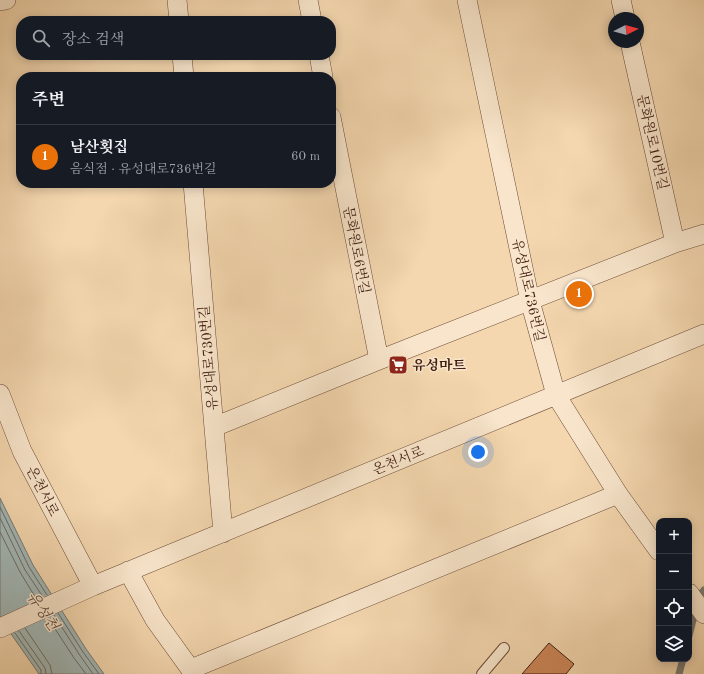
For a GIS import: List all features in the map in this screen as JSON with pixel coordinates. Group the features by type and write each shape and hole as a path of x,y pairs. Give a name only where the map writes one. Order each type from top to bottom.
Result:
{"street":[{"path":"0,1 6,0"},
{"path":"177,0 179,16"},
{"path":"308,0 311,16"},
{"name":"유성대로736번길","path":"467,0 530,301 556,395 618,494 656,547"},
{"path":"621,0 624,12"},
{"name":"문화원로10번길","path":"631,48 675,243"},
{"path":"182,60 184,72"},
{"path":"320,60 322,72"},
{"name":"문화원로6번길","path":"336,142 379,360"},
{"name":"유성대로730번길","path":"193,188 223,533"},
{"path":"214,427 675,243 704,234"},
{"name":"온천서로","path":"0,628 92,586 704,334"},
{"name":"온천서로","path":"0,394 22,450 92,586"},
{"path":"128,572 155,620 192,672 618,494"},
{"path":"692,597 704,614"}],"lane":[{"path":"482,674 504,648"}],"water":[{"name":"유성천","path":"0,498 33,565 86,649 104,674 39,674 0,618"}],"building":[{"path":"549,643 574,664 566,674 522,674"}],"waterway":[{"path":"692,626 699,596 704,590"},
{"path":"679,674 682,662"}],"place":[{"name":"남산횟집","path":"579,294"},
{"name":"유성마트","path":"398,365"}]}
